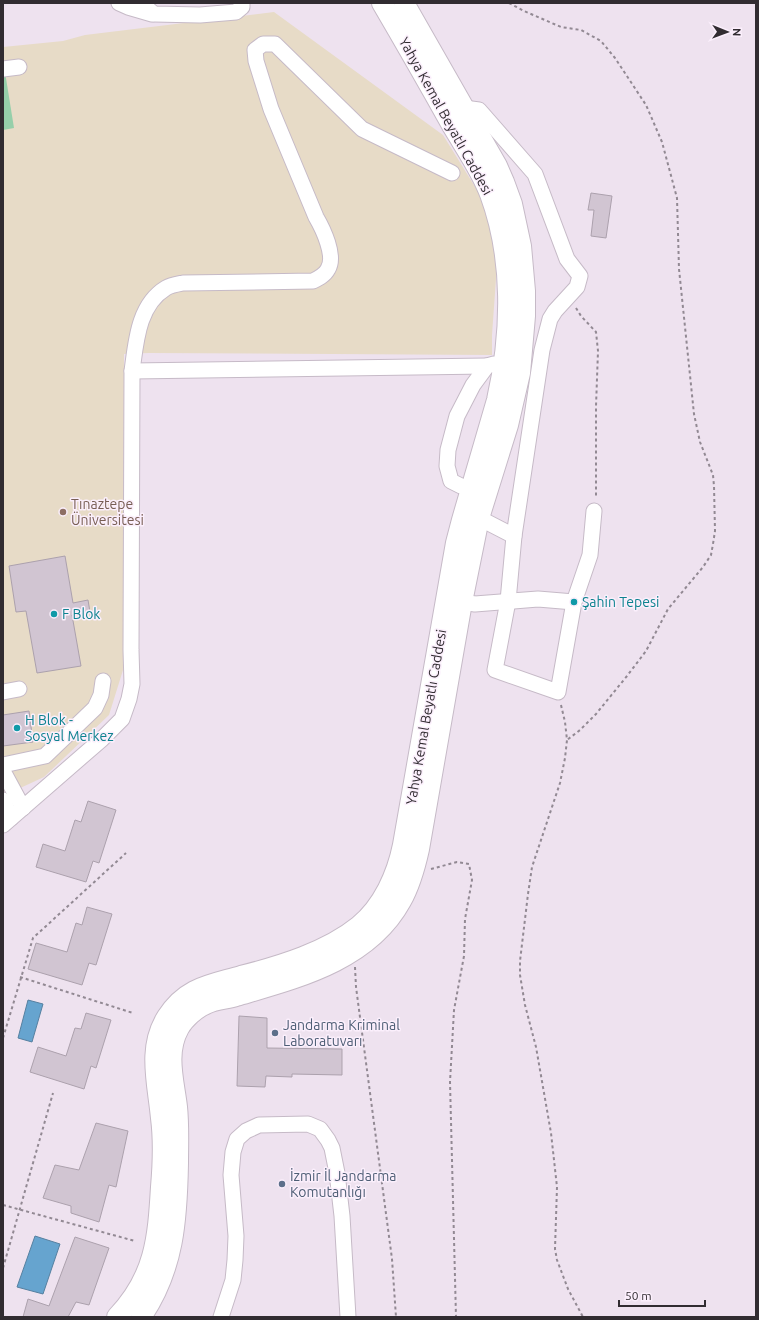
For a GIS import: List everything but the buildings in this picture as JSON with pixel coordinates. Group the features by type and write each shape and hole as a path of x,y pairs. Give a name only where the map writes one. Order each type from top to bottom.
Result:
{"main road":[{"name":"Yahya Kemal Beyatlı Caddesi","path":"117,1317 130,1302 144,1279 150,1266 157,1238 162,1157 162,1119 155,1057 156,1042 160,1030 173,1008 196,990 210,984 286,963 316,951 336,941 359,926 370,916 379,904 394,876 402,853 449,634 462,602 479,518 479,491 497,400 496,364 508,316 507,283 502,237 494,205 475,164 382,3"},
{"name":"Yahya Kemal Beyatlı Caddesi","path":"141,1317 158,1289 164,1274 175,1224 178,1125 171,1053 179,1027 187,1018 206,1003 234,997 295,978 337,961 360,947 382,928 401,901 415,866 419,849 449,634 456,542 508,425 518,379 523,346 525,291 521,246 512,204 497,166 404,3"}],"street":[{"path":"119,3 154,14 200,15 236,12 242,7 242,3"},
{"path":"141,3 154,14"},
{"path":"7,822 102,739 122,719 129,699 132,684 132,371 138,333 142,318 148,306 158,294 167,287 183,283 313,281 328,271 330,265 329,250 325,234 316,217 271,109 256,61 255,50 263,44 275,44 362,129 452,173"},
{"path":"3,69 19,67"},
{"path":"464,108 479,110 535,174 567,258 580,276 577,287 554,311 550,319 542,350 514,536 508,601 495,670 558,692 574,602 590,555 594,511"},
{"path":"132,371 496,364"},
{"path":"479,491 461,486 451,481 447,466 448,450 457,416 473,385 496,364"},
{"path":"479,518 514,536"},
{"path":"462,602 475,604 538,599 574,602"},
{"path":"3,765 45,756 95,708 101,695 103,681"},
{"path":"3,692 19,689"},
{"path":"3,771 23,808"},
{"path":"3,800 7,822"},
{"path":"221,1317 233,1280 235,1260 236,1236 231,1175 233,1152 237,1140 246,1131 259,1126 308,1124 320,1129 328,1140 332,1148 338,1174 348,1317"}],"path":[{"path":"509,3 561,27 581,30 601,40 615,58 646,106 662,142 676,198 679,270 694,414 700,442 713,475 715,531 710,555 703,567 668,609 646,651 627,676 596,714 580,730 567,740"},
{"path":"570,296 581,316 596,332 598,351 596,406 597,495 594,511"},
{"path":"558,692 565,722 567,740 565,758 560,784 532,867 525,916 520,975 525,1005 536,1047 551,1133 557,1187 557,1260 568,1289 583,1317"},
{"path":"3,1038 32,938 126,853"},
{"path":"429,871 433,868 457,862 469,864 472,880 465,919 464,956 454,1010 450,1082 456,1317"},
{"path":"360,947 355,966 356,987 392,1259 396,1317"},
{"path":"20,977 133,1013"},
{"path":"3,1268 53,1093"},
{"path":"3,1205 136,1241"}],"shaded area":[{"name":"Tınaztepe Üniversitesi","path":"274,12 443,135 487,206 497,265 492,355 124,354 123,670 109,715 44,777 3,796 3,47 63,41 85,35"}],"green space":[{"path":"3,72 5,72 14,128 3,130"}],"water":[{"path":"28,1000 43,1004 32,1042 18,1038"},
{"path":"35,1236 60,1244 43,1294 17,1287"}],"place":[{"name":"Tınaztepe Üniversitesi","path":"63,512"},
{"name":"Şahin Tepesi","path":"574,602"},
{"name":"F Blok","path":"54,614"},
{"name":"H Blok - Sosyal Merkez","path":"17,728"},
{"name":"Jandarma Kriminal Laboratuvarı","path":"275,1033"},
{"name":"İzmir İl Jandarma Komutanlığı","path":"282,1184"}]}
